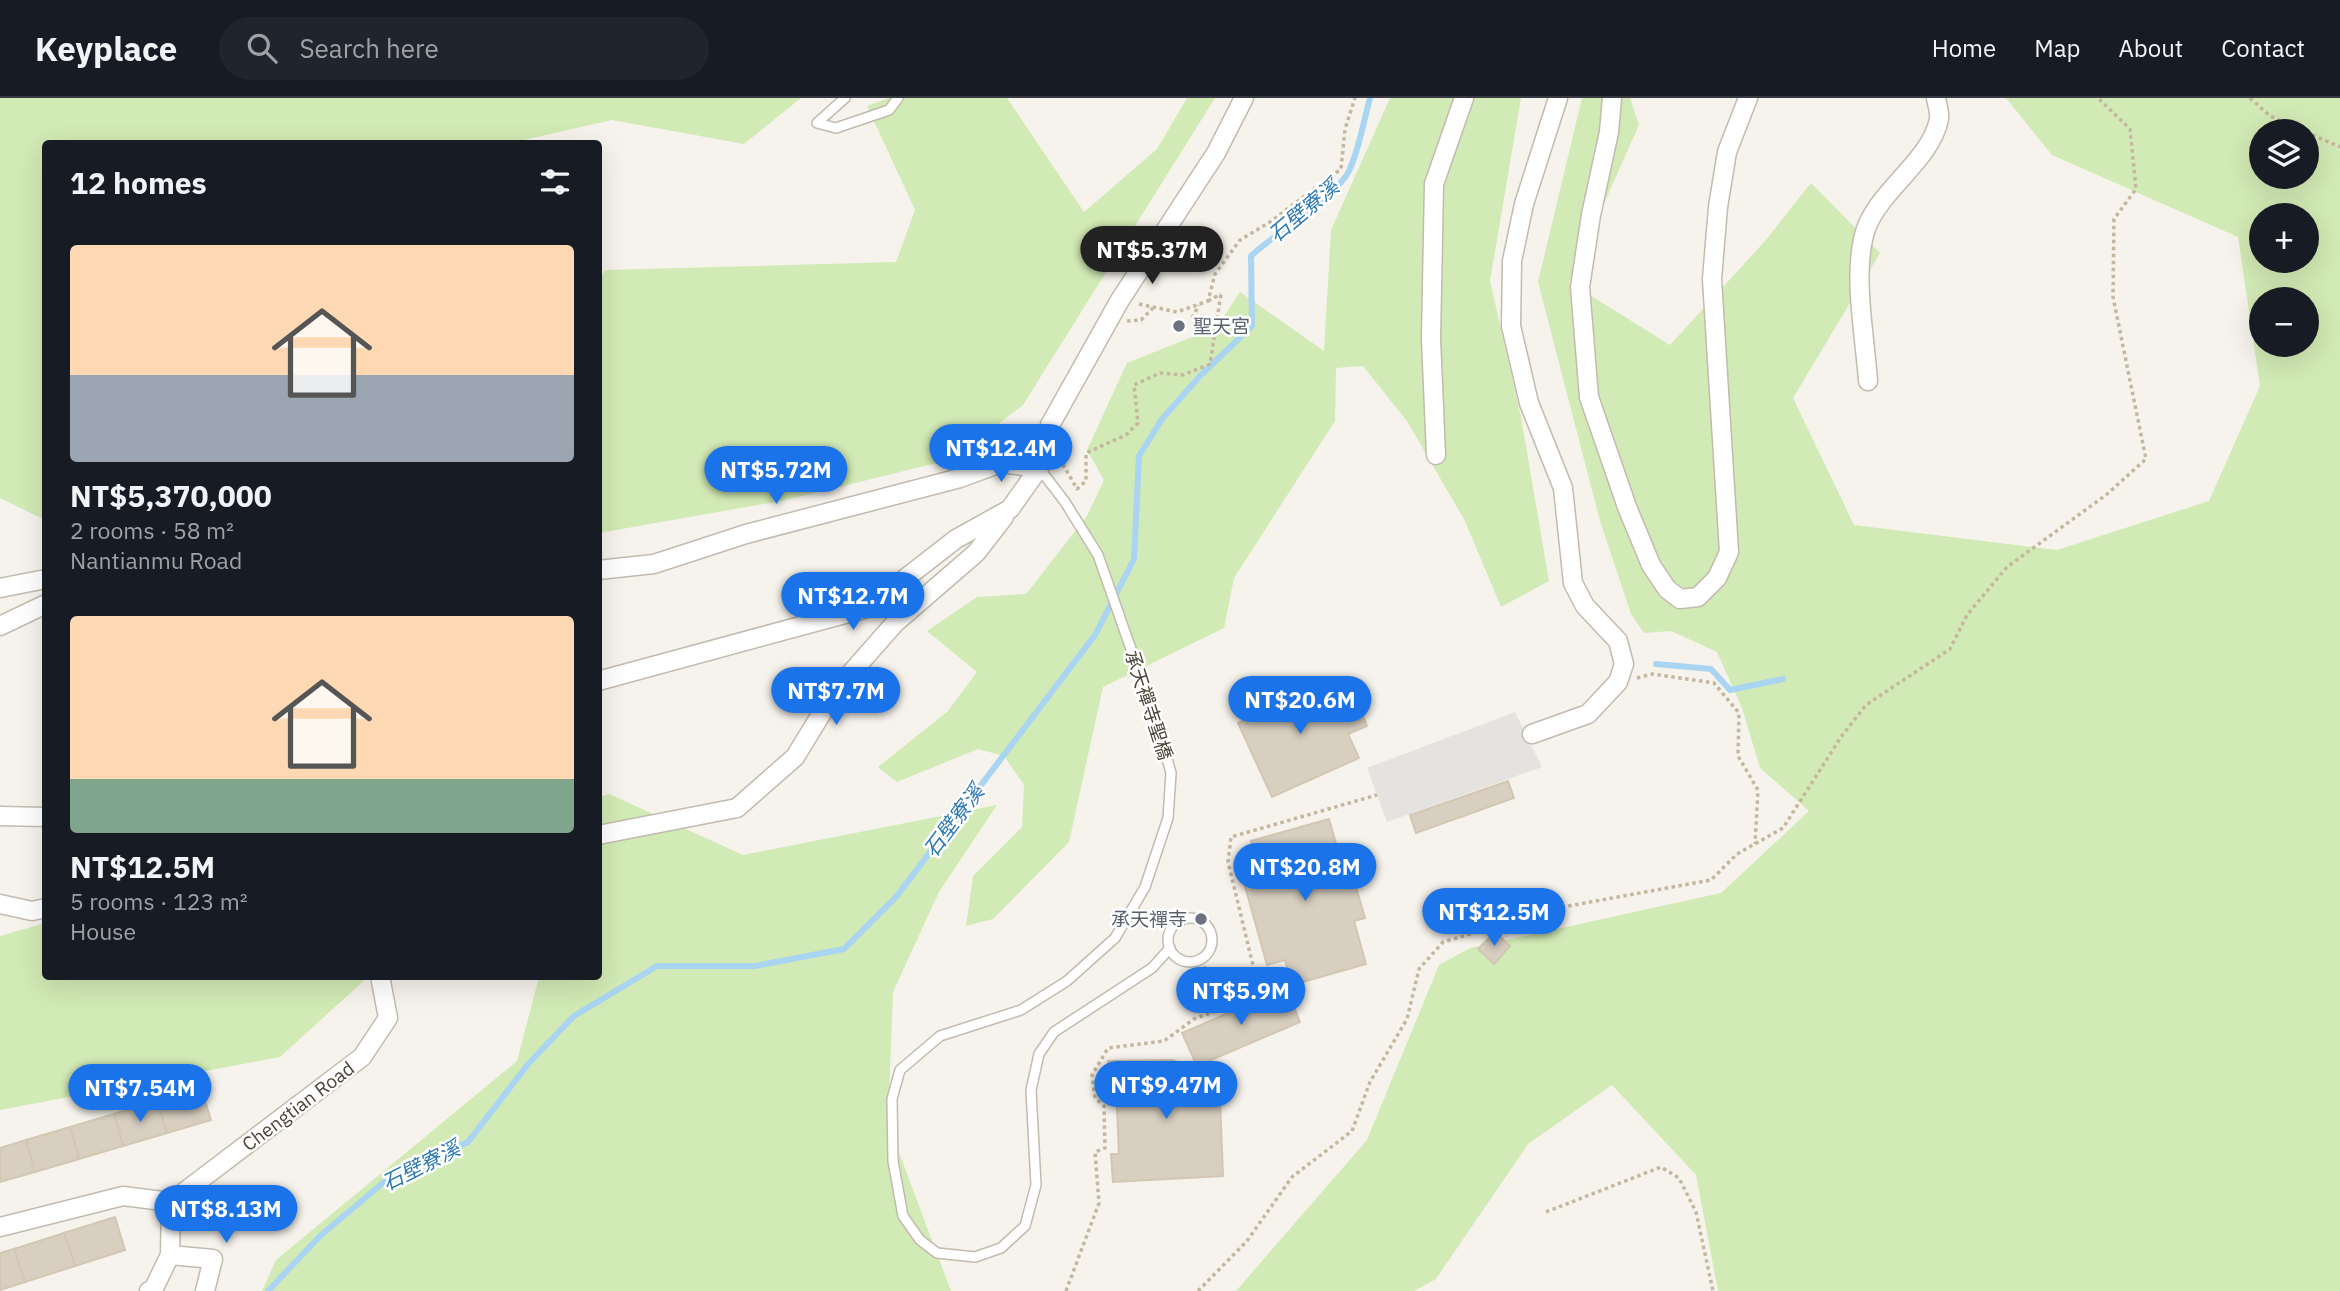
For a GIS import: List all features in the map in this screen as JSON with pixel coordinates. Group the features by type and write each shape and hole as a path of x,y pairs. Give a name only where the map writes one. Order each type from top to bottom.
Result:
{"street":[{"path":"602,834 737,808 795,757 836,690 895,623 976,553 1039,468 1050,425 1120,300 1216,153 1244,98"},
{"path":"1436,455 1432,339 1434,184 1464,98"},
{"path":"1532,734 1588,714 1618,682 1624,664 1618,641 1585,606 1573,583 1563,488 1529,402 1511,326 1512,261 1524,204 1558,98"},
{"path":"1612,98 1609,132 1591,215 1580,286 1589,397 1627,507 1651,565 1667,589 1680,599 1698,597 1717,578 1729,552 1712,279 1718,207 1727,152 1748,98"},
{"path":"1868,380 1858,266 1867,225 1900,176 1927,146 1939,119 1936,98"},
{"path":"602,570 654,564 746,534 960,478 1001,463 1039,468"},
{"path":"602,680 867,608 956,540 1010,509"},
{"path":"0,588 42,580"},
{"path":"0,626 42,606"},
{"path":"0,816 42,817"},
{"path":"0,904 33,911 42,909"},
{"name":"Chengtian Road","path":"172,1202 362,1057 388,1018 381,980"},
{"path":"0,1227 123,1196 172,1202 170,1255 149,1291"},
{"path":"170,1255 213,1259 205,1291"}],"lane":[{"path":"845,98 817,123 836,128 889,110 898,98"},
{"name":"承天禪寺聖橋","path":"1039,468 1065,502 1098,555 1158,726 1171,774 1168,818 1144,887 1115,938 1067,981 1033,1003 1021,1010 940,1036 900,1070 892,1100 893,1161 903,1216 920,1240 937,1253 975,1257 1001,1248 1025,1226 1036,1185 1031,1090 1040,1054 1055,1032 1152,968 1170,948"},
{"path":"1184,918 1199,919 1205,923 1212,936 1210,951 1199,961 1185,962 1178,959 1170,948 1168,941 1172,927 1184,918"}],"path":[{"path":"1208,301 1215,274 1240,240 1270,222 1341,169 1345,129 1355,98"},
{"path":"1198,1291 1247,1241 1292,1177 1352,1130 1370,1082 1407,1019 1419,969 1443,942 1563,907 1711,880 1737,854 1783,828 1841,737 1866,705 1950,649 1967,615 2007,567 2106,495 2146,459 2113,297 2114,219 2136,189 2130,129 2098,98"},
{"path":"2250,98 2277,119"},
{"path":"2319,138 2340,147"},
{"path":"1039,468 1061,461 1077,489 1086,481 1086,453 1126,435 1139,424 1134,385 1160,373 1183,375 1210,364 1221,295 1177,312 1120,300"},
{"path":"1192,318 1199,305"},
{"path":"1618,682 1652,674 1714,682 1739,713 1738,756 1758,790 1755,844"},
{"path":"1066,1291 1099,1203 1095,1152 1105,1148 1104,1106 1095,1098 1092,1075 1108,1048 1164,1041 1194,1019 1221,1009 1229,996 1258,986 1228,862 1231,837 1377,795"},
{"path":"1199,961 1229,996"},
{"path":"1546,1212 1661,1167 1679,1178 1696,1212 1713,1291"}],"green space":[{"path":"0,98 801,98 744,144 612,120 524,140 42,140 42,519 0,498"},
{"path":"889,98 1007,98 1084,212 1157,149 1187,98 1215,98 1023,405 953,459 786,500 602,532 602,275 605,270 896,262 915,210 867,106"},
{"path":"1390,98 1521,98 1490,281 1521,417 1549,581 1501,607 1465,521 1407,421 1363,366 1336,368 1335,421 1234,578 1224,628 1103,687 1069,842 993,919 966,926 973,876 1022,827 1024,785 1004,756 978,749 897,782 878,767 948,711 977,672 927,631 977,597 1026,594 1087,516 1104,480 1087,450 1127,363 1217,327 1240,292 1324,351 1331,230"},
{"path":"1582,98 1630,98 1639,125 1569,282 1670,345 1765,241 1811,183 1880,253 1793,398 1854,525 2057,550 2209,501 2260,386 2256,357 2319,357 2319,287 2249,287 2249,312 2238,237 2052,155 2006,98 2340,98 2340,1291 1718,1291 1696,1175 1612,1085 1528,1144 1436,1279 1414,1291 1236,1291 1367,1140 1439,965 1470,948 1721,893 1809,811 1760,768 1742,708 1717,652 1671,631 1644,633 1631,614 1600,521 1538,282"},
{"path":"609,794 743,855 997,805 939,892 893,992 888,1123 951,1291 262,1291 276,1260 517,1061 538,980 602,980 602,796"},
{"path":"42,924 42,980 365,980 280,1057 0,1110 0,936"}],"shaded area":[{"path":"1515,712 1542,767 1387,822 1367,768"}],"building":[{"path":"1330,684 1343,710 1358,704 1367,726 1348,734 1359,758 1272,797 1238,723 1251,717 1244,701 1272,688 1279,704"},
{"path":"1508,781 1514,798 1416,833 1410,815"},
{"path":"1329,819 1344,872 1351,870 1365,918 1354,921 1366,964 1292,985 1285,960 1267,965 1241,872 1258,867 1251,841"},
{"path":"1495,932 1510,946 1494,964 1478,949"},
{"path":"1286,988 1300,1022 1197,1066 1182,1033"},
{"path":"1172,1060 1198,1069 1214,1062 1219,1075 1223,1176 1113,1182 1111,1154 1119,1154 1116,1088 1109,1089 1108,1061"},
{"path":"201,1088 211,1120 167,1133 157,1101"},
{"path":"157,1101 167,1133 123,1146 114,1114"},
{"path":"114,1114 123,1146 79,1159 70,1127"},
{"path":"70,1127 79,1159 35,1172 26,1140"},
{"path":"26,1140 35,1172 0,1182 0,1148"},
{"path":"115,1217 125,1250 75,1266 64,1233"},
{"path":"64,1233 75,1266 25,1282 14,1249"},
{"path":"14,1249 25,1282 0,1290 0,1253"}],"waterway":[{"name":"石壁寮溪","path":"268,1291 320,1236 384,1182 468,1142 529,1063 574,1016 657,966 755,966 844,949 896,897 1095,635 1134,559 1139,456 1162,419 1200,376 1252,326 1251,256 1326,197 1346,176 1357,150 1370,98"},
{"path":"1656,664 1711,669 1730,690 1783,679"}],"place":[{"name":"聖天宮","path":"1179,326"},
{"name":"承天禪寺","path":"1201,919"}]}
